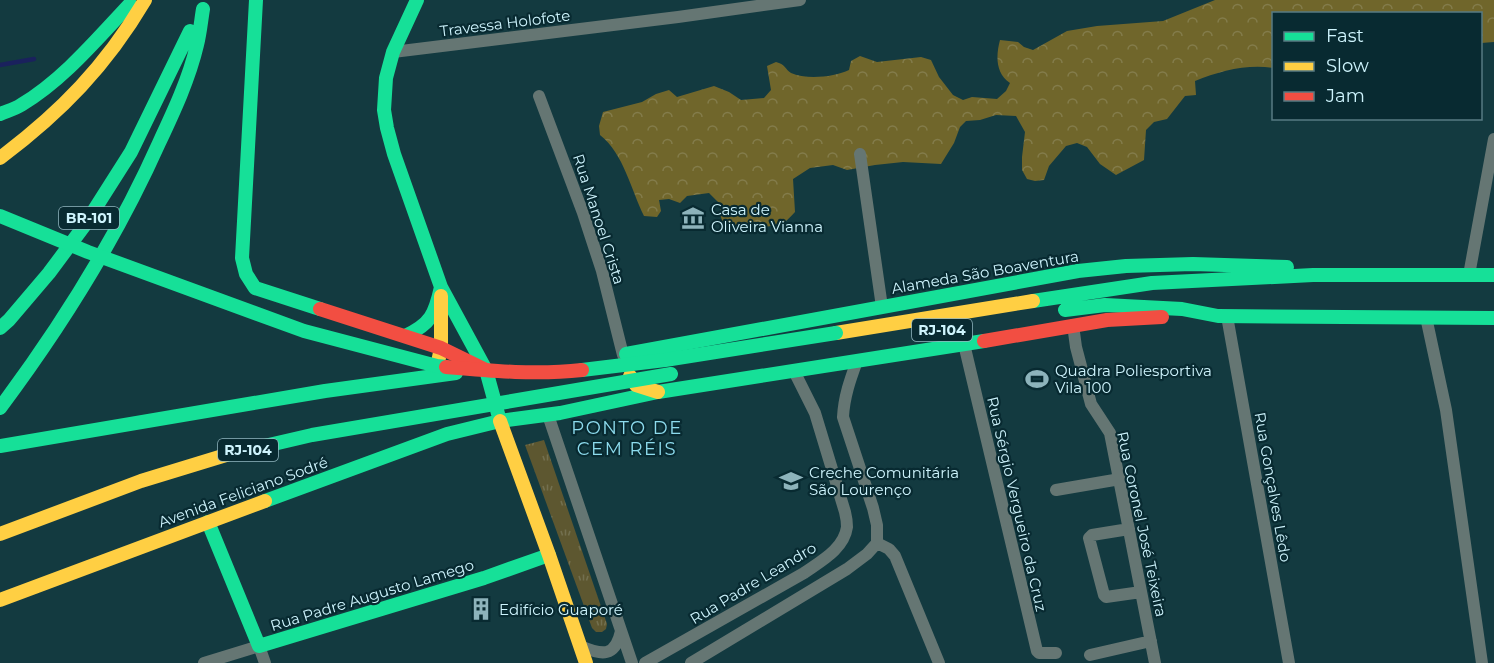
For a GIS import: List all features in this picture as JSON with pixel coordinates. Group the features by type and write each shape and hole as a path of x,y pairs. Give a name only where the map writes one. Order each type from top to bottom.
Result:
{"main road":[{"path":"0,114 21,105 57,79 133,0"},
{"path":"0,158 46,122 74,95 106,57 145,0"},
{"path":"256,0 242,258 243,271 248,281 255,288 441,348 486,370"},
{"path":"417,0 393,52 386,78 384,110 387,128 441,287 486,370 500,420 586,663"},
{"path":"0,408 54,333 123,218 164,134 186,80 197,48 204,5"},
{"name":"BR-101","path":"0,328 49,273 108,189 131,152 161,94 184,41 204,5"},
{"path":"0,216 88,252 304,331 437,366 519,373 555,373 665,360 1152,283 1313,274"},
{"name":"Alameda São Boaventura","path":"486,370 623,355 1078,271 1117,267 1205,264 1290,268 1313,274 1494,275"},
{"path":"405,336 419,330 428,322 436,309 441,287"},
{"path":"425,377 438,362 441,348 441,287"},
{"path":"1054,312 1105,305 1182,309 1223,316"},
{"path":"500,420 548,415 658,392 1107,320 1223,316 1494,318"},
{"path":"651,350 635,357 628,368 636,386 658,392"},
{"path":"0,447 325,391 486,370"},
{"name":"RJ-104","path":"0,534 141,481 213,458 324,433 689,371"},
{"name":"Avenida Feliciano Sodré","path":"0,600 447,434 500,420"},
{"path":"208,522 259,646"},
{"name":"Rua Padre Augusto Lamego","path":"259,646 484,578 549,555"}],"street":[{"name":"Travessa Holofote","path":"393,52 800,0"},
{"name":"Rua Manoel Crista","path":"539,96 584,213 623,355"},
{"path":"1469,275 1494,139"},
{"path":"860,154 882,307"},
{"name":"Rua Gonçalves Lêdo","path":"1223,316 1289,663"},
{"path":"1426,317 1446,410 1482,663"},
{"name":"Rua Coronel José Teixeira","path":"1073,325 1091,404 1110,433 1155,663"},
{"name":"Rua Sérgio Vergueiro da Cruz","path":"964,344 1037,651 1056,653"},
{"path":"691,663 847,569 877,543 877,525 873,508 843,417 843,403 856,361"},
{"name":"Rua Padre Leandro","path":"645,663 804,573 828,556 840,543 847,527 845,512 815,413 794,371"},
{"path":"548,415 632,663"},
{"path":"1056,490 1120,479"},
{"path":"1129,529 1092,535 1089,538 1104,595 1106,597 1141,592"},
{"path":"877,543 895,556 939,663"},
{"path":"580,646 593,652 614,649 621,629"},
{"path":"1090,655 1151,641"},
{"path":"259,646 265,663"},
{"name":"Rua Padre Augusto Lamego","path":"204,663 259,646"}],"green space":[{"path":"1215,0 1494,0 1494,42 1482,43 1482,12 1272,12 1272,68 1234,69 1195,81 1196,95 1185,96 1167,119 1154,122 1146,130 1144,160 1116,175 1100,164 1087,147 1077,143 1066,146 1049,166 1044,180 1027,179 1022,170 1025,132 1016,116 996,115 966,121 960,127 954,143 941,164 903,162 847,170 833,165 810,168 793,179 795,212 784,222 762,227 724,225 720,215 721,205 709,193 687,196 680,203 669,199 659,200 661,211 657,217 644,216 621,162 600,135 599,126 603,112 642,102 669,90 677,97 714,86 741,100 764,98 771,90 767,66 776,62 791,73 820,77 849,70 851,61 860,56 877,62 921,57 931,60 939,77 953,95 963,100 972,97 997,99 1006,91 1010,83 999,69 1000,40 1018,42 1033,50 1067,31 1097,26 1163,21"},
{"path":"544,440 607,624 606,629 602,632 596,632 592,628 525,445"}],"waterway":[{"path":"0,65 34,59"}],"traffic: fast":[{"path":"256,0 242,258 246,274 255,288 320,309"},
{"path":"417,0 393,52 386,78 384,110 387,128 441,287 486,370 500,421"},
{"path":"0,114 19,106 51,84 130,4"},
{"path":"0,408 45,345 87,280 143,178 176,107 194,58 203,9"},
{"path":"0,328 49,273 84,226 131,152 190,31"},
{"path":"0,216 88,252 304,331 446,367"},
{"path":"626,354 1078,271 1126,266 1193,264 1287,267"},
{"path":"1033,301 1152,283 1313,275 1494,275"},
{"path":"405,336 421,327 430,317 441,287"},
{"path":"1065,310 1105,305 1182,309 1218,316 1494,318"},
{"path":"582,370 665,360 836,333"},
{"path":"265,501 447,434 500,421 560,413 658,392 984,341"},
{"path":"0,446 325,391 456,373"},
{"path":"226,455 312,435 671,374"},
{"path":"208,522 259,646 484,578 549,555"}],"traffic: slow":[{"path":"0,158 43,123 81,86 114,46 145,0"},
{"path":"438,362 441,348 441,296"},
{"path":"836,333 1033,301"},
{"path":"630,376 636,385 658,392"},
{"path":"500,421 586,663"},
{"path":"0,534 141,481 226,455"},
{"path":"0,600 265,501"}],"traffic: jam":[{"path":"320,309 441,348 486,370"},
{"path":"984,341 1107,320 1162,317"},
{"path":"446,367 531,372 582,370"}],"place":[{"name":"Casa de Oliveira Vianna","path":"693,218"},
{"name":"Quadra Poliesportiva Vila 100","path":"1037,379"},
{"name":"Creche Comunitária São Lourenço","path":"791,481"},
{"name":"Edifício Guaporé","path":"481,609"}],"district":[{"name":"PONTO DE CEM RÉIS","path":"627,438"}]}
